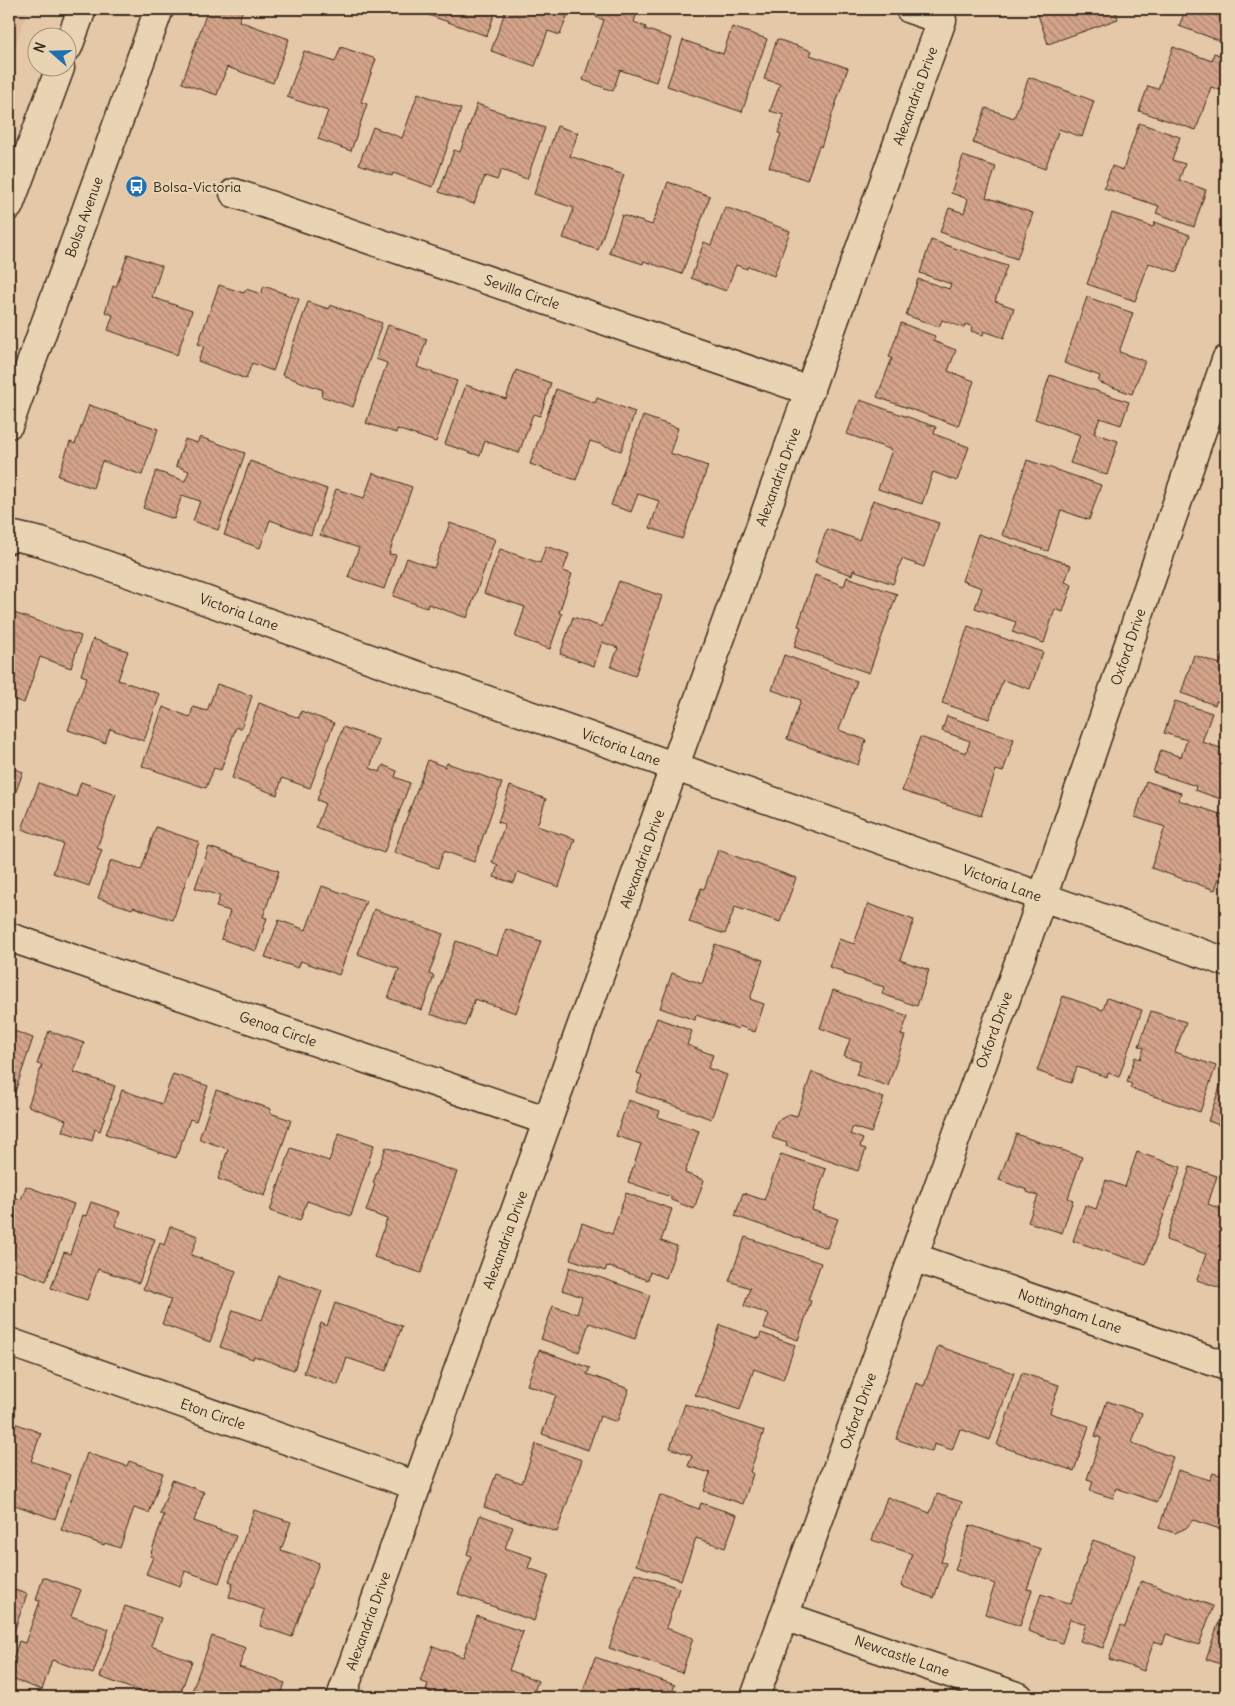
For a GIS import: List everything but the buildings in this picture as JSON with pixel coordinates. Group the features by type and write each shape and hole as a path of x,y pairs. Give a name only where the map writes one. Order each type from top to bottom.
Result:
{"street":[{"path":"75,28 82,9"},
{"name":"Bolsa Avenue","path":"9,424 159,9"},
{"name":"Alexandria Drive","path":"341,1697 942,20 910,9"},
{"path":"9,206 56,78"},
{"name":"Sevilla Circle","path":"234,193 810,391"},
{"name":"Oxford Drive","path":"755,1697 1042,898 1226,360"},
{"name":"Victoria Lane","path":"10,533 41,542 1226,962"},
{"name":"Genoa Circle","path":"9,937 548,1121"},
{"name":"Nottingham Lane","path":"913,1257 1226,1366"},
{"name":"Eton Circle","path":"9,1342 417,1486"},
{"name":"Newcastle Lane","path":"784,1616 1019,1697"}],"shaded area":[{"path":"9,9 28,9 9,63"}],"place":[{"name":"Bolsa-Victoria","path":"137,187"}]}
